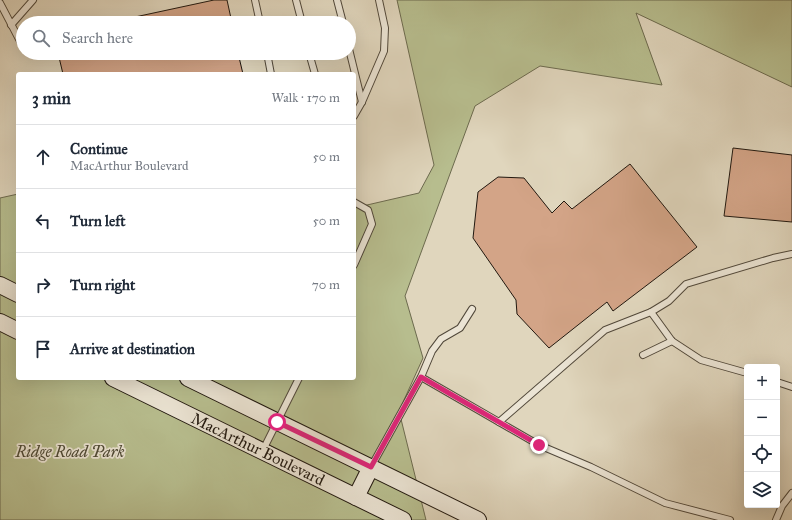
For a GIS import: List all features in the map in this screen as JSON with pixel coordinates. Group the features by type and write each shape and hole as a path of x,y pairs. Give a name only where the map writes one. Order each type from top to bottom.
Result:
{"main road":[{"path":"0,285 16,293"},
{"path":"0,322 16,330"},
{"name":"MacArthur Boulevard","path":"117,380 403,520"},
{"name":"MacArthur Boulevard","path":"192,380 478,520"},
{"path":"356,498 371,467"}],"lane":[{"path":"19,16 33,0"},
{"path":"255,0 258,16"},
{"path":"296,0 300,16"},
{"path":"337,0 341,16"},
{"path":"356,112 384,51 385,28 379,0"},
{"path":"0,3 16,35"},
{"path":"11,25 16,19"},
{"path":"268,60 271,72"},
{"path":"311,60 314,72"},
{"path":"352,60 355,72"},
{"path":"356,78 362,102"},
{"path":"356,203 368,210 372,224 356,260"},
{"path":"499,422 605,330 651,312 669,301 686,284 773,258 792,254"},
{"path":"371,467 421,377 432,351 441,339 460,328 472,309"},
{"path":"651,312 672,341 701,360 744,372"},
{"path":"643,356 672,341"},
{"path":"421,377 539,445 591,467 665,503 730,520"},
{"path":"262,452 298,380"},
{"path":"780,383 792,387"},
{"path":"776,520 782,506 792,493"}],"green space":[{"name":"Ridge Road Park","path":"397,0 792,0 792,87 636,13 662,85 540,66 475,106 405,296 423,358 399,411 426,520 0,520 0,198 16,194 16,380 356,380 356,208 419,193 434,165"}],"building":[{"path":"214,0 227,0 230,16 140,16"},
{"path":"60,60 240,60 243,72 63,72"},
{"path":"733,148 792,155 792,222 724,216"},
{"path":"630,164 697,247 613,311 607,302 549,348 517,314 516,300 473,238 478,192 498,177 524,178 552,213 564,201 572,209"}],"route":[{"path":"277,422 371,467 421,377 539,445"}]}
